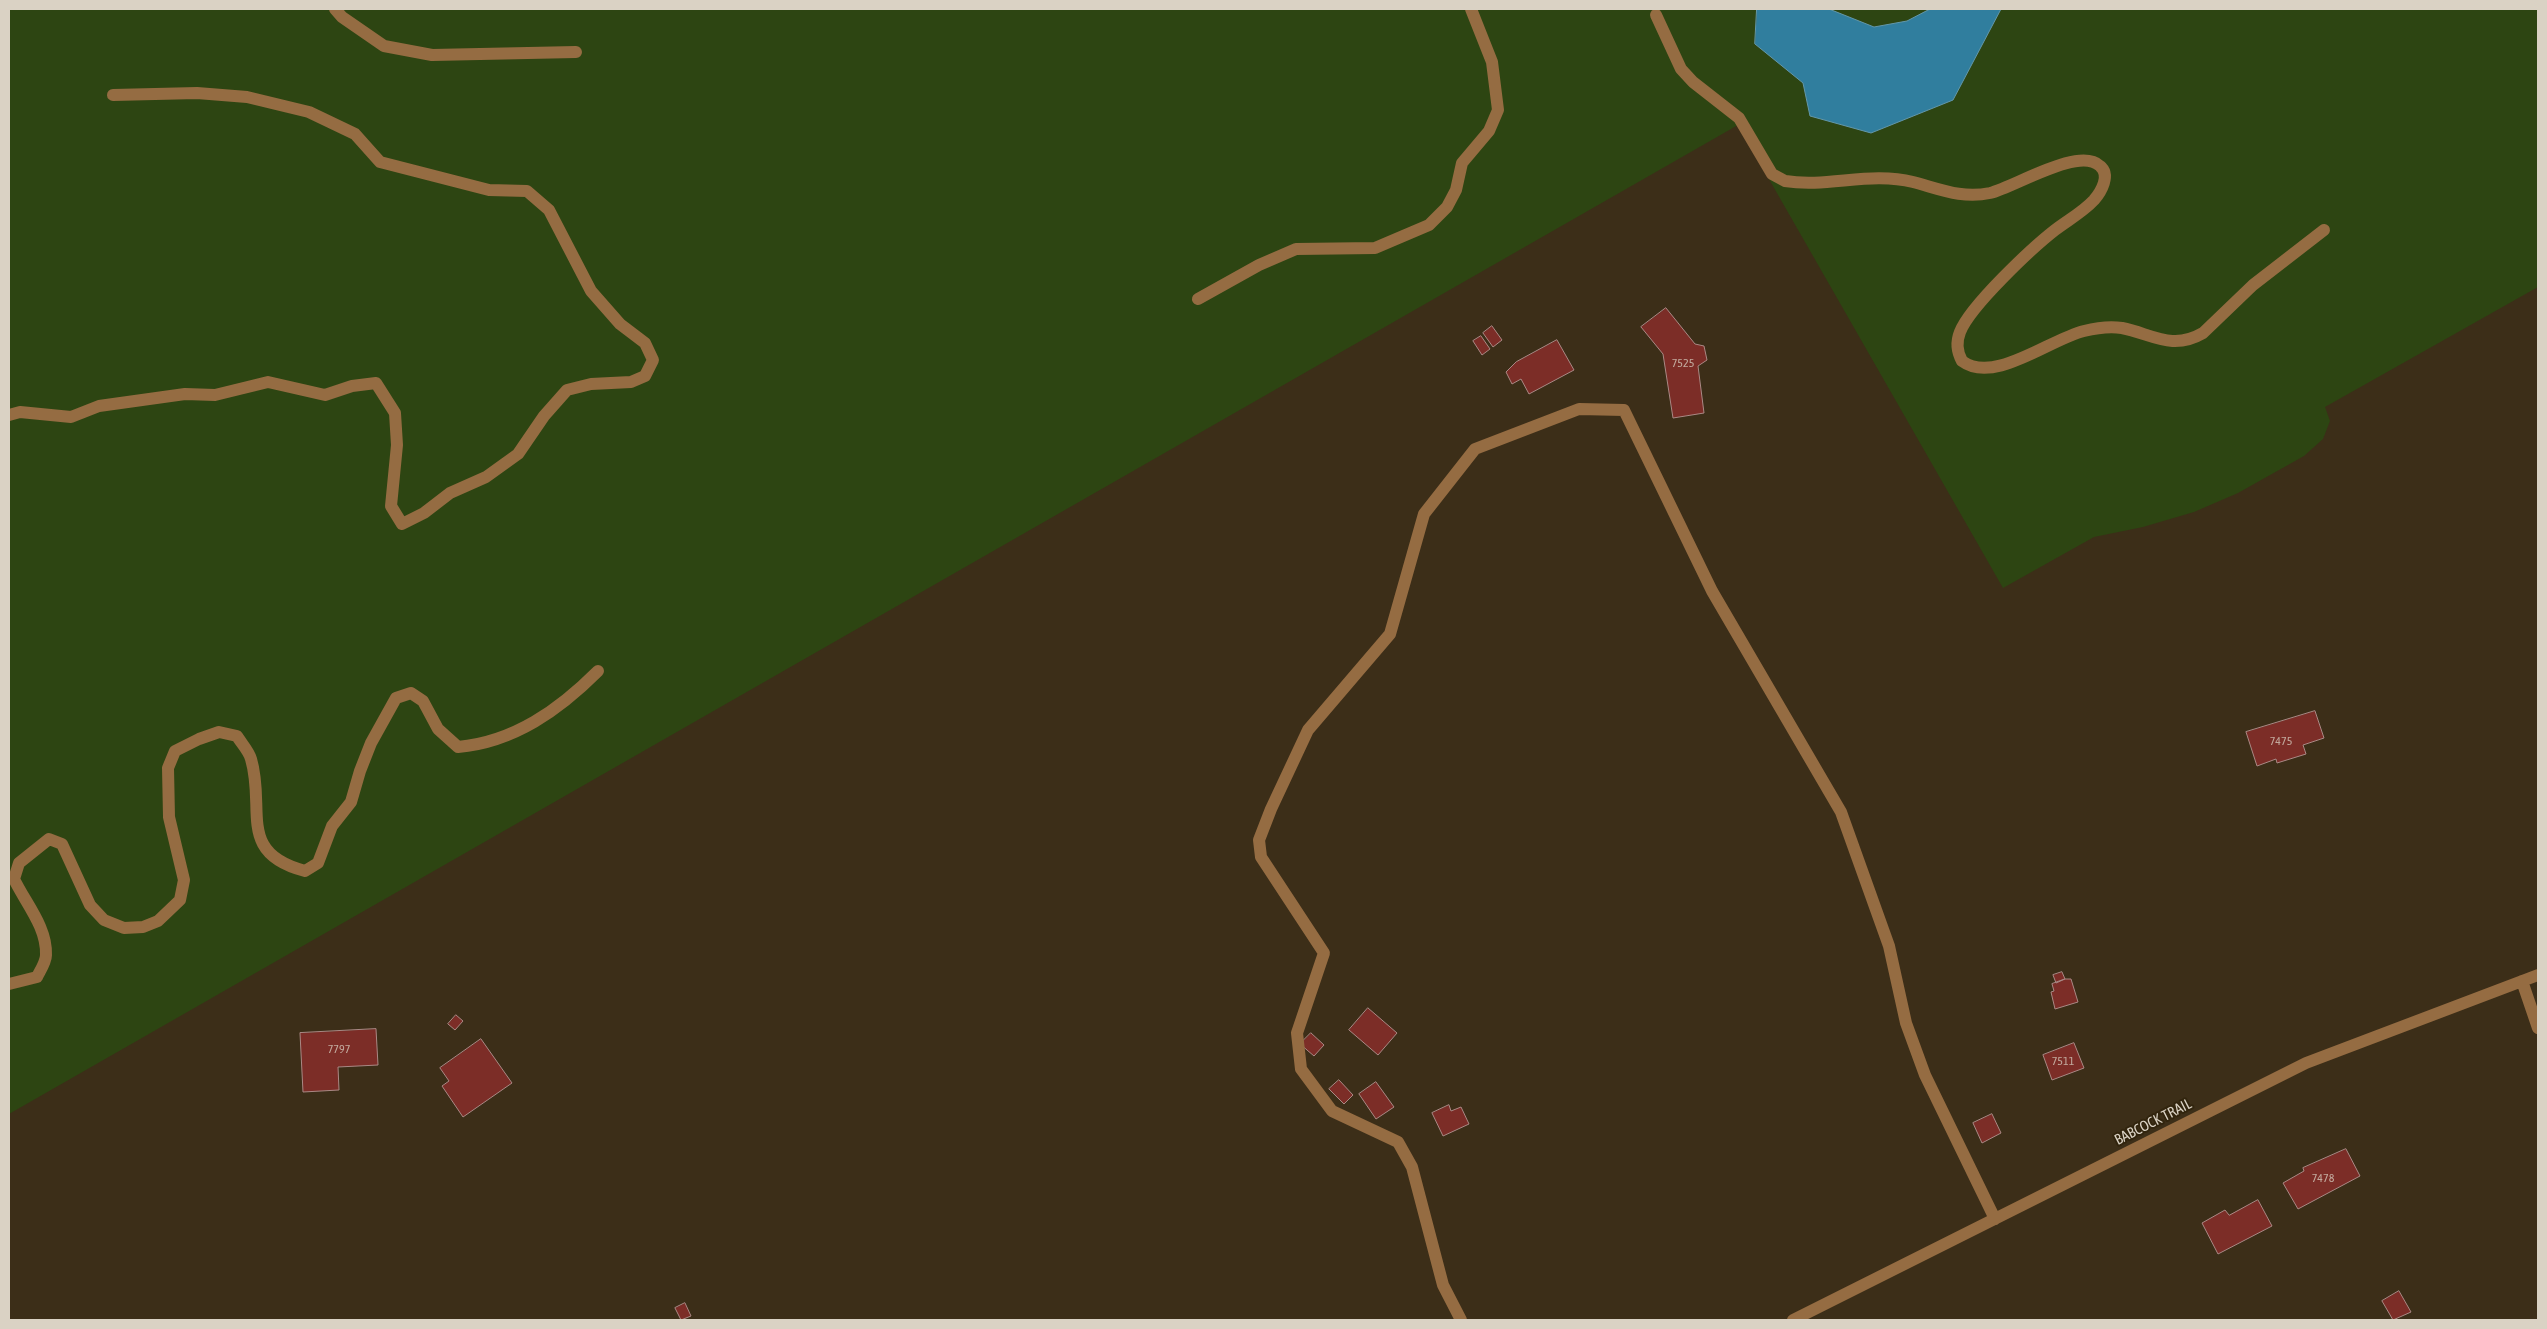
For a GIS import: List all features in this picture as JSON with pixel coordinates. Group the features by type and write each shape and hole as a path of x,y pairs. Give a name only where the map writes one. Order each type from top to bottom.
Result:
{"street":[{"path":"335,9 342,17 384,46 432,54 576,52"},
{"path":"1198,300 1259,265 1296,249 1375,248 1429,225 1447,207 1456,190 1462,163 1489,131 1498,110 1492,62 1471,9"},
{"path":"1656,15 1681,69 1693,82 1739,118 1772,174 1785,181 1879,177 1912,181 1948,193 1968,196 2001,189 2069,162 2087,161 2100,166 2104,170 2104,182 2094,199 2023,259 1965,322 1959,337 1958,348 1962,361 1973,366 1985,369 1998,367 2066,336 2092,329 2124,328 2169,341 2192,339 2203,333 2264,276 2324,230"},
{"path":"9,415 20,412 71,417 99,406 185,394 215,395 268,382 325,395 352,386 376,383 395,413 397,445 391,506 402,524 424,513 450,493 486,477 518,454 544,416 567,390 591,384 631,382 645,376 653,360 645,343 620,324 591,291 549,210 527,191 489,190 380,162 355,134 309,112 247,97 197,93 113,95"},
{"path":"1461,1320 1443,1286 1412,1167 1398,1142 1332,1111 1301,1069 1297,1033 1324,953 1261,858 1259,840 1271,809 1308,730 1390,634 1424,514 1475,449 1580,408 1624,410 1712,591 1841,812 1889,946 1906,1023 1924,1074 1995,1219"},
{"path":"9,984 37,977 46,957 43,929 26,904 14,879 20,863 49,839 62,844 90,905 104,920 124,928 143,927 158,921 180,900 184,880 169,817 168,768 176,752 199,739 219,732 237,736 251,757 260,840 270,855 289,867 305,871 318,863 332,826 351,802 371,743 396,698 410,693 423,700 438,729 458,747 479,745 527,728 555,710 598,671"},
{"name":"BABCOCK TRAIL","path":"1793,1320 2306,1063 2538,975"},
{"path":"2522,981 2538,1028"}],"green space":[{"path":"9,9 2538,9 2538,287 2325,407 2330,421 2323,439 2304,456 2238,493 2194,512 2143,527 2094,537 2003,588 1738,125 9,1114"}],"water":[{"path":"1757,9 1829,9 1874,27 1907,21 1930,9 2001,9 1953,100 1871,133 1810,116 1803,83 1755,44"}],"building":[{"path":"1666,308 1695,344 1704,346 1707,360 1698,366 1704,413 1673,418 1663,354 1641,327"},
{"path":"1492,326 1502,340 1493,347 1483,333"},
{"path":"1481,336 1490,349 1482,355 1473,341"},
{"path":"1557,340 1574,370 1529,394 1521,379 1512,384 1506,372 1516,362"},
{"path":"2315,711 2324,738 2303,745 2306,754 2277,763 2276,759 2257,766 2246,732"},
{"path":"2062,972 2065,979 2056,983 2053,975"},
{"path":"2065,979 2071,979 2078,1002 2055,1009 2051,992 2054,991 2052,984"},
{"path":"1368,1008 1397,1033 1378,1055 1349,1030"},
{"path":"456,1015 463,1021 455,1030 448,1024"},
{"path":"376,1029 378,1065 338,1067 339,1090 303,1092 300,1033"},
{"path":"1311,1033 1324,1045 1314,1056 1300,1044"},
{"path":"481,1039 512,1083 463,1117 442,1086 449,1081 440,1068"},
{"path":"2074,1043 2084,1068 2052,1080 2043,1055"},
{"path":"1339,1080 1353,1095 1344,1104 1329,1089"},
{"path":"1376,1082 1394,1107 1376,1119 1359,1094"},
{"path":"1449,1105 1451,1111 1461,1107 1469,1124 1443,1136 1432,1113"},
{"path":"1992,1114 2001,1133 1982,1143 1973,1123"},
{"path":"2346,1149 2360,1176 2298,1209 2283,1183 2304,1171 2303,1168"},
{"path":"2258,1200 2272,1226 2218,1254 2202,1223 2225,1210 2229,1215"},
{"path":"2399,1291 2411,1312 2393,1320 2382,1301"},
{"path":"685,1303 691,1316 681,1320 675,1308"}]}
